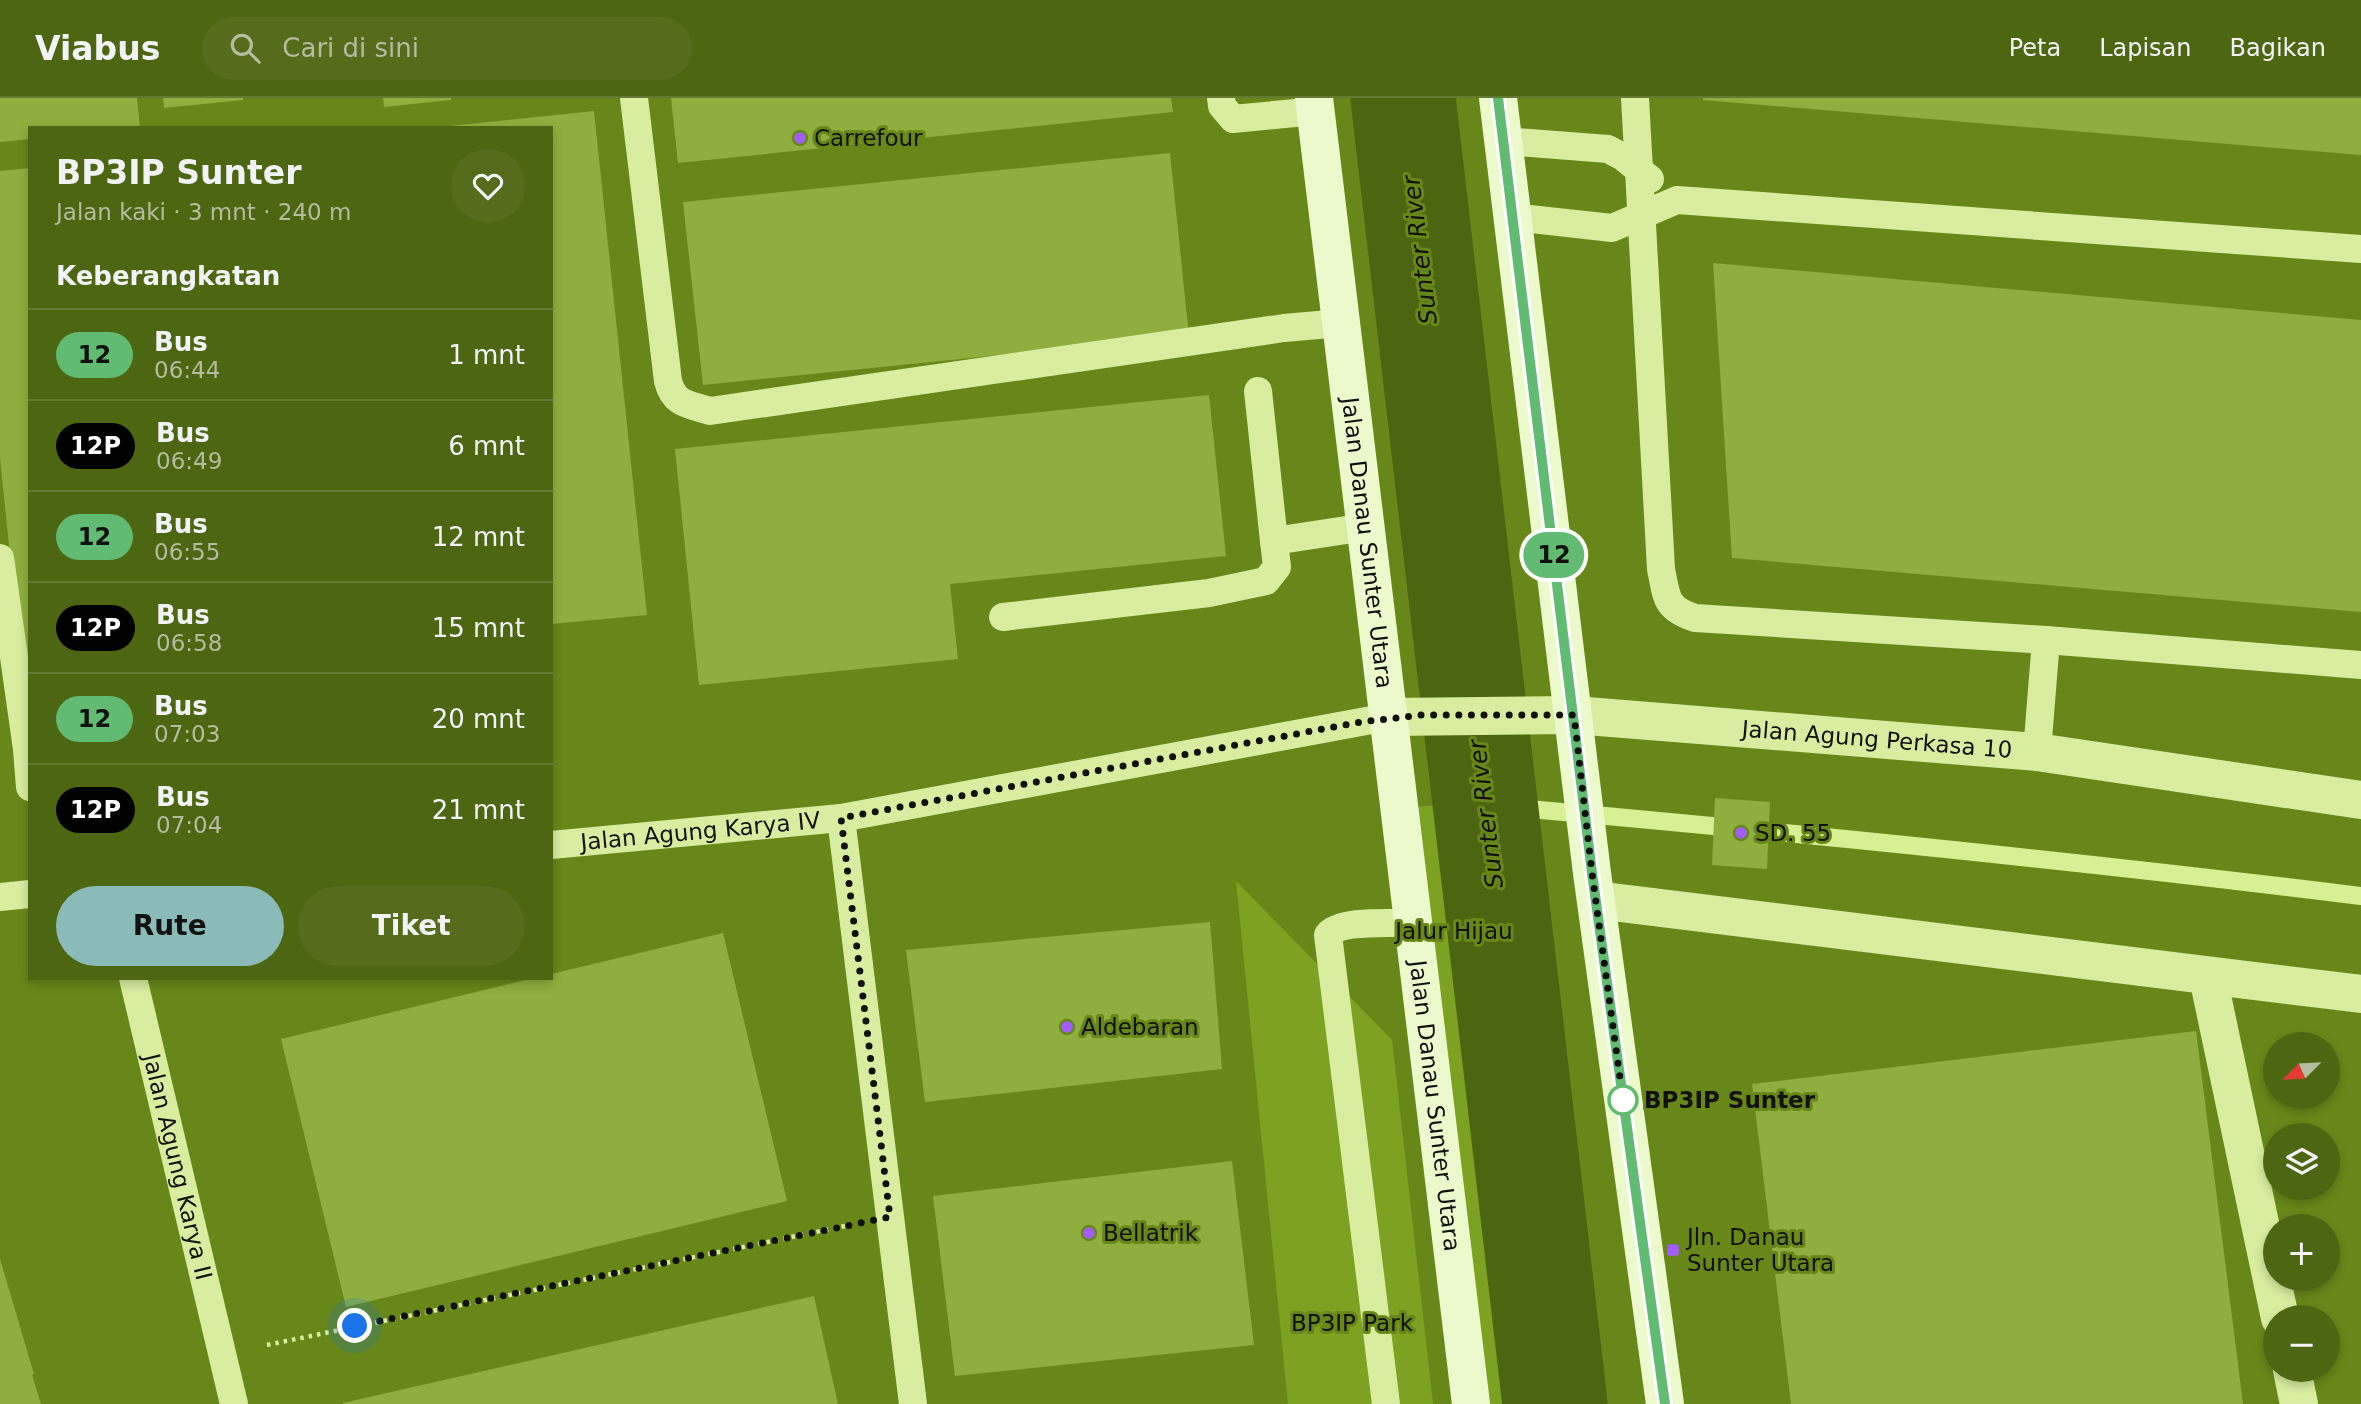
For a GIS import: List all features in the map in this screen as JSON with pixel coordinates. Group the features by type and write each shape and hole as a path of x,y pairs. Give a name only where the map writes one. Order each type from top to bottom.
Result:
{"main road":[{"path":"1499,98 1594,887 1665,1404"},
{"name":"Jalan Danau Sunter Utara","path":"1315,105 1366,527 1405,716 1413,923 1471,1404"}],"street":[{"name":"Jalan Agung Perkasa 10","path":"1405,716 1574,715 2037,752 2361,800"},
{"path":"1594,887 2208,977 2361,994"},
{"path":"2208,977 2277,1305"},
{"path":"2294,1382 2299,1404"}],"lane":[{"path":"634,98 668,381 671,392 680,402 710,411 1284,328 1341,323"},
{"path":"1221,98 1222,106 1233,118 1315,105"},
{"path":"1635,98 1661,569 1667,599 1677,612 1695,618 2046,640 2361,665"},
{"path":"1504,141 1608,149 1623,157 1677,200"},
{"path":"1513,217 1612,228 1677,200 2361,248"},
{"path":"1003,617 1209,593 1266,581 1277,567 1258,391"},
{"path":"1274,541 1366,527"},
{"path":"0,558 28,749"},
{"path":"2037,752 2046,640"},
{"name":"Jalan Agung Karya IV","path":"553,845 841,818 1405,716"},
{"path":"841,818 913,1404"},
{"path":"0,897 28,894"},
{"path":"1386,1404 1328,935 1338,927 1413,923"},
{"name":"Jalan Agung Karya II","path":"133,980 233,1404"}],"path":[{"path":"222,1354 890,1217"}],"green space":[{"name":"Jalur Hijau","path":"1477,801 1546,1404 1480,1404 1406,808"},
{"name":"BP3IP Park","path":"1236,881 1392,1040 1433,1404 1288,1404"}],"building":[{"path":"0,98 137,98 140,126 28,126 28,139 0,142"},
{"path":"163,98 243,98 243,100 164,108"},
{"path":"383,98 451,98 451,100 384,107"},
{"name":"Carrefour","path":"671,98 1171,98 1173,112 678,163"},
{"path":"2361,98 2361,155 1703,100"},
{"path":"594,111 647,615 553,624 553,126 450,126"},
{"path":"1170,153 1189,336 703,385 683,202"},
{"path":"28,168 28,690 24,691 0,458 0,171"},
{"path":"1713,263 2361,320 2361,612 1732,558"},
{"path":"1209,395 1226,556 950,584 958,659 699,685 675,449"},
{"name":"SD. 55","path":"1715,798 1770,802 1767,869 1712,865"},
{"name":"Aldebaran","path":"1210,922 1222,1069 925,1102 906,950"},
{"path":"723,933 787,1201 346,1307 281,1039 526,980 553,980 553,974"},
{"path":"2196,1031 2243,1404 1791,1404 1752,1084"},
{"name":"Bellatrik","path":"1232,1161 1254,1345 955,1376 933,1196"},
{"path":"0,1259 34,1374 32,1375 41,1404 0,1404"},
{"path":"814,1296 838,1404 343,1404 343,1403"}],"waterway":[{"name":"Sunter River","path":"1403,98 1555,1404"},
{"path":"1485,805 1923,847 2361,896"}],"bus line":[{"name":"12","path":"1498,98 1592,873 1665,1404"}],"place":[{"name":"Carrefour","path":"800,138"},
{"name":"SD. 55","path":"1741,833"},
{"name":"Aldebaran","path":"1067,1027"},
{"name":"BP3IP Sunter","path":"1623,1100"},
{"name":"Bellatrik","path":"1089,1233"},
{"name":"Jln. Danau Sunter Utara","path":"1673,1250"}],"route":[{"path":"355,1326 890,1217 841,818 1388,717 1574,715 1623,1100"}]}
